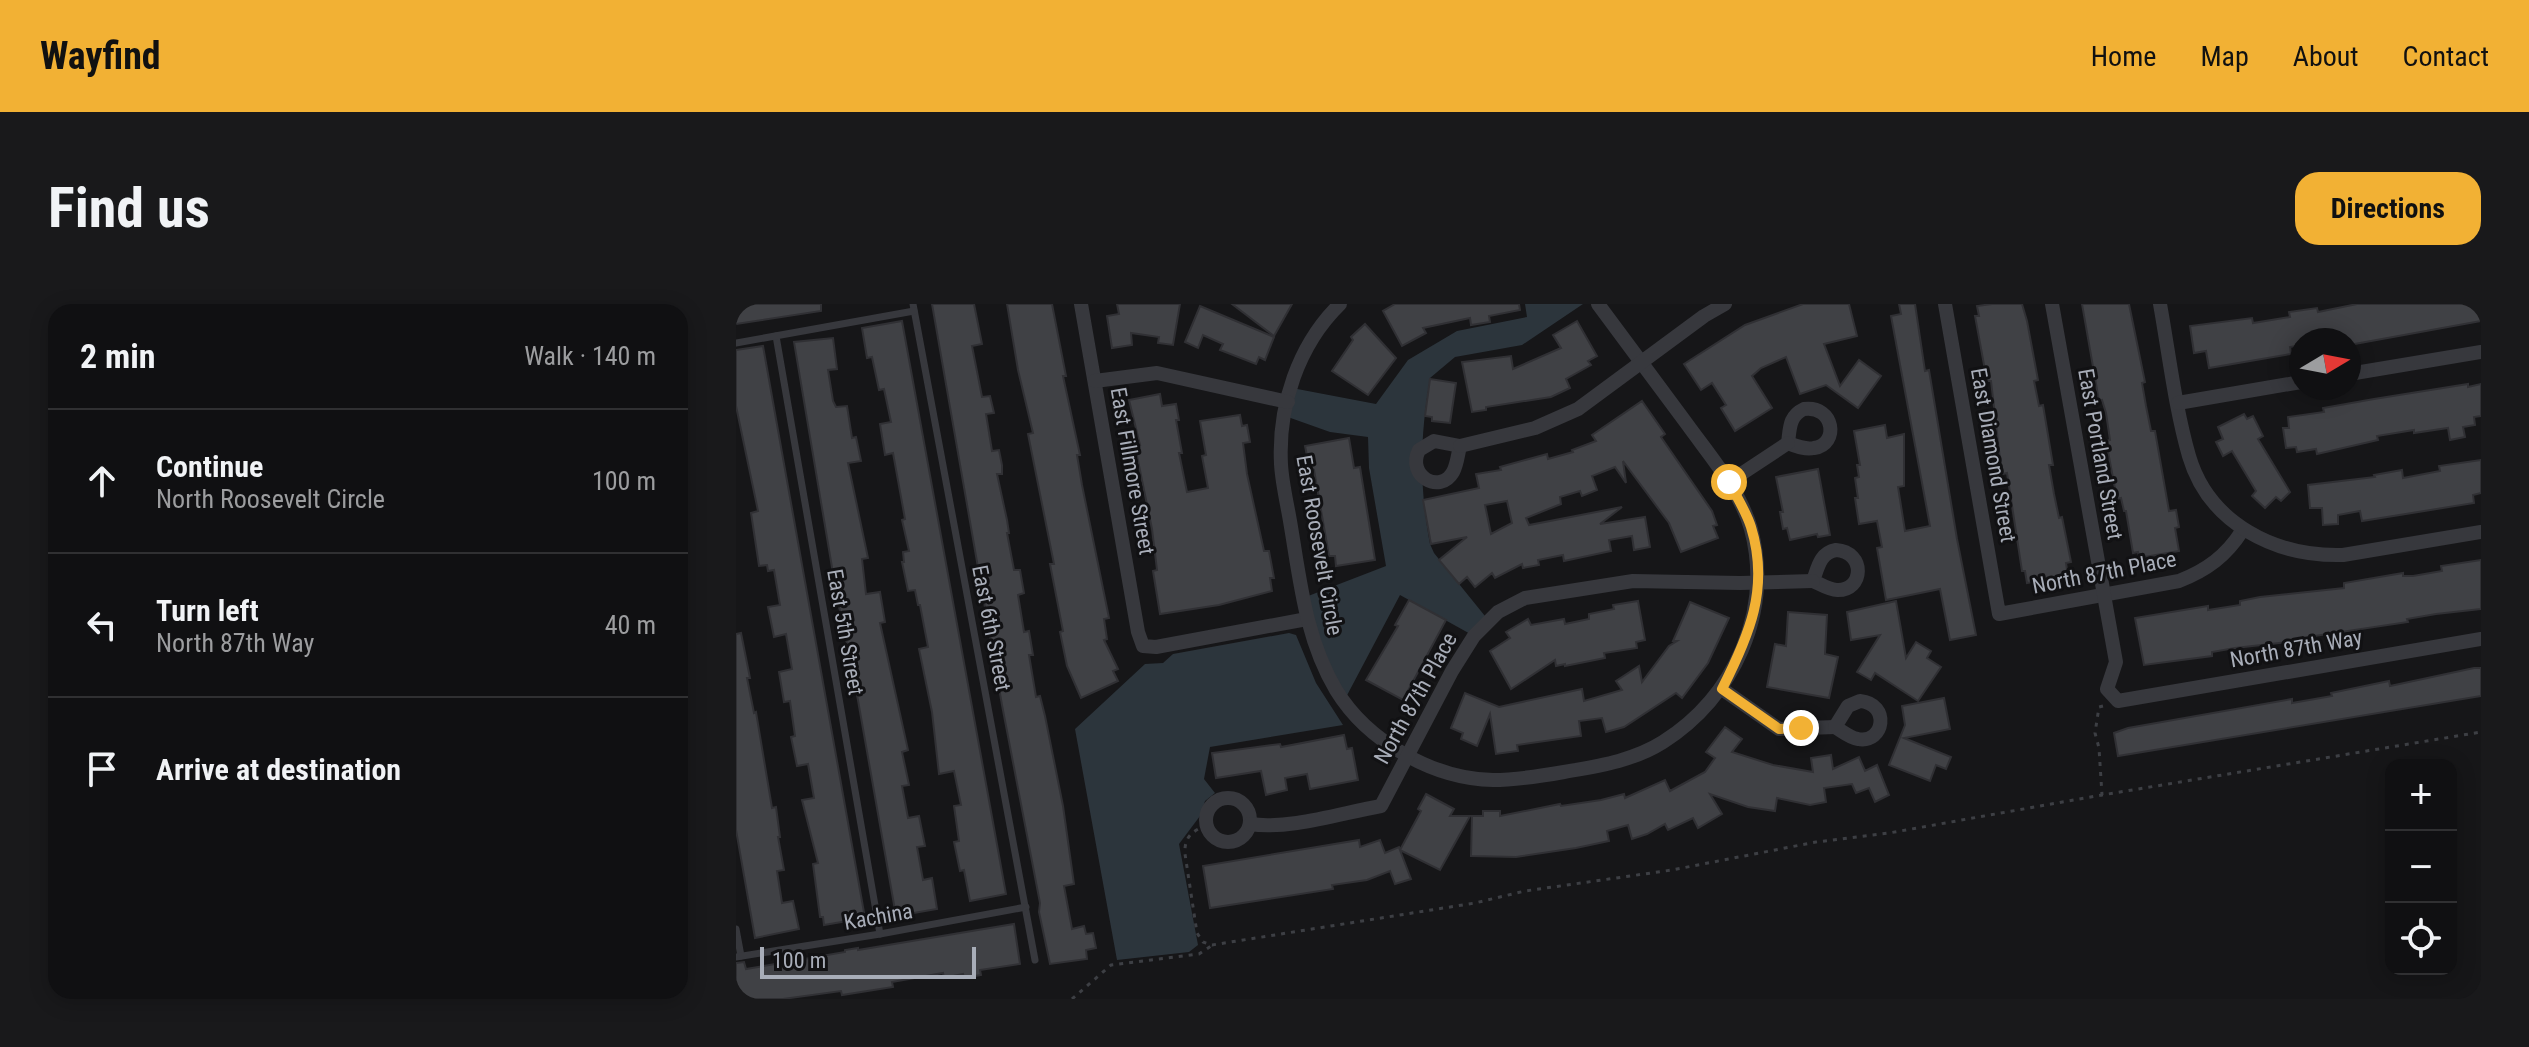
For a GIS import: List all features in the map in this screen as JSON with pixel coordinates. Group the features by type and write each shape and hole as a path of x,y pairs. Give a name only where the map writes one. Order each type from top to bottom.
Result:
{"street":[{"name":"East Fillmore Street","path":"1081,304 1138,632 1143,646 1156,647 1307,619"},
{"path":"1598,304 1729,482 1788,443"},
{"path":"1460,446 1535,428 1578,409 1725,304"},
{"name":"East Diamond Street","path":"1945,304 1999,614"},
{"name":"East Portland Street","path":"2052,304 2116,662 2107,689 2118,701"},
{"path":"2160,304 2189,457 2214,502 2242,531 2277,546 2324,556 2481,532"},
{"name":"East Roosevelt Circle","path":"1337,305 1319,327 1299,361 1281,432 1281,466 1307,619 1317,655 1337,691 1358,718 1407,756 1459,776 1491,780 1526,779 1630,758 1662,743 1701,714 1722,689 1745,644 1757,583 1756,554 1750,526 1729,482"},
{"path":"2361,372 2481,352"},
{"path":"1095,381 1157,373 1288,402"},
{"path":"2178,403 2289,384"},
{"name":"North 87th Place","path":"1999,614 2165,585 2191,577 2218,560 2242,531"},
{"name":"North 87th Place","path":"1207,825 1213,836 1232,842 1244,836 1250,824 1265,826 1381,806 1474,636 1498,612 1525,598 1633,581 1813,581"},
{"name":"North 87th Way","path":"2118,701 2481,639"},
{"path":"1722,689 1779,729 1835,727"},
{"path":"1207,825 1211,806 1228,797 1245,806 1250,824"}],"lane":[{"path":"736,343 914,307"},
{"name":"East 6th Street","path":"914,307 1035,960"},
{"name":"East 5th Street","path":"776,336 880,934"},
{"name":"Kachina","path":"738,956 1026,907"},
{"path":"736,929 738,956"}],"path":[{"path":"2102,795 2095,733 2099,707 2118,701"},
{"path":"1072,999 1111,965 1199,954 1212,945 2481,732"},
{"path":"1207,825 1188,836 1184,844 1197,933 1203,942 1212,945"}],"shaded area":[{"path":"1525,304 1583,304 1522,345 1455,357 1430,378 1424,421 1422,461 1430,544 1489,621 1474,636 1400,595 1344,701 1303,598 1386,566 1369,468 1368,437 1330,432 1285,416 1292,388 1376,404 1408,360 1457,331 1527,317"},
{"path":"1289,633 1296,635 1316,683 1343,725 1210,747 1204,779 1215,793 1205,801 1200,816 1179,844 1198,945 1189,952 1117,960 1075,729 1145,664 1163,663 1173,654"}],"building":[{"path":"736,304 821,304 821,311 736,324"},
{"path":"932,304 974,304 982,344 972,346 982,397 990,396 994,413 986,414 992,451 999,450 1002,465 1002,474 997,474 1014,570 1020,570 1024,593 1018,595 1024,632 1029,631 1033,655 1029,655 1036,697 1040,696 1045,716 1063,806 1074,884 1064,886 1072,929 1084,926 1086,934 1093,933 1096,948 1086,950 1087,959 1050,964"},
{"path":"1007,304 1052,304 1066,376 1063,376 1080,455 1077,455 1082,485 1109,618 1104,619 1107,639 1104,640 1118,669 1113,671 1118,681 1081,698 1067,666 1060,632 1063,631 1050,564 1054,564 1028,434 1033,433"},
{"path":"1117,304 1180,304 1173,345 1158,343 1159,337 1131,333 1132,345 1112,348 1107,316 1119,314"},
{"path":"1232,304 1292,304 1274,336"},
{"path":"1395,304 1519,304 1520,310 1489,316 1490,322 1471,325 1470,318 1423,328 1426,333 1402,346 1383,311"},
{"path":"1803,304 1849,304 1857,336 1824,344 1840,386 1859,360 1881,376 1858,408 1826,385 1800,394 1786,357 1761,368 1752,376 1772,408 1735,431 1721,408 1726,405 1712,383 1701,390 1684,364 1745,325"},
{"path":"1899,304 1915,304 1976,635 1950,640 1940,589 1886,600 1877,548 1882,547 1877,521 1859,524 1855,498 1858,498 1855,478 1859,477 1857,465 1860,465 1854,431 1885,425 1887,438 1904,434 1904,486 1898,487 1905,531 1930,526 1891,316 1901,314"},
{"path":"2022,304 2027,321 2038,380 2034,381 2039,406 2043,405 2053,465 2049,465 2054,494 2071,562 2066,563 2068,576 2027,583 2025,571 2022,571 2007,473 2003,474 2000,459 1991,381 1987,381 1975,316 1979,316 1977,306"},
{"path":"2082,304 2129,304 2145,382 2142,383 2146,406 2151,431 2155,431 2169,511 2176,510 2179,551 2139,558 2138,552 2133,553 2126,511 2121,498 2117,499 2106,441 2110,440 2106,413 2102,400 2099,401"},
{"path":"2357,304 2481,304 2481,321 2361,343 2361,328 2289,328 2289,354 2209,368 2206,351 2194,353 2190,326 2252,318 2253,323 2290,317 2289,312 2317,308 2318,312"},
{"path":"1200,306 1274,337 1265,360 1259,357 1256,364 1220,350 1223,344 1203,335 1198,348 1185,342"},
{"path":"902,321 1006,894 970,901 954,842 959,841 954,806 961,805 954,771 939,774 932,712 919,649 928,647 920,605 915,590 908,591 902,562 903,552 909,551 902,520 905,519 893,453 885,455 880,424 891,422 884,389 879,390 872,357 867,358 862,328"},
{"path":"1577,321 1597,356 1588,361 1591,365 1566,379 1570,388 1551,397 1472,412 1462,362 1511,356 1513,369 1561,348 1553,335"},
{"path":"1365,324 1396,358 1368,395 1332,371 1353,340 1351,337"},
{"path":"833,338 837,369 828,370 833,401 836,407 847,406 852,438 856,437 861,461 848,463 868,558 862,559 866,594 880,592 885,622 880,623 908,750 902,752 909,785 902,786 908,818 919,816 925,846 917,847 923,880 932,878 937,909 896,916 794,342"},
{"path":"763,346 865,918 824,925 823,917 820,917 813,864 818,863 802,800 814,798 808,764 797,766 791,737 795,736 790,701 784,702 779,672 792,669 786,634 774,637 768,607 780,605 774,570 768,571 767,565 759,566 751,513 758,511 736,406 736,350"},
{"path":"1430,379 1456,383 1450,423 1432,421 1432,417 1425,416"},
{"path":"2468,384 2468,387 2481,384 2481,416 2474,417 2475,425 2463,427 2465,437 2450,440 2448,428 2414,433 2414,430 2377,436 2378,440 2317,454 2316,449 2297,452 2296,447 2286,448 2283,428 2289,428 2288,417 2324,412 2323,408"},
{"path":"1160,394 1162,406 1176,404 1182,453 1179,453 1187,492 1208,488 1200,421 1240,415 1242,426 1247,425 1250,442 1243,443 1247,474 1264,551 1269,551 1274,578 1270,578 1272,591 1219,605 1160,614 1153,571 1157,570 1152,529 1135,446 1140,445 1129,400"},
{"path":"1642,401 1665,434 1661,437 1712,511 1718,538 1681,552 1669,523 1623,461 1626,483 1615,467 1592,476 1597,490 1582,496 1580,491 1560,497 1561,504 1526,518 1529,525 1622,507 1600,524 1645,517 1650,547 1634,550 1632,536 1609,540 1611,551 1564,561 1563,555 1538,560 1539,565 1523,568 1522,564 1495,578 1492,573 1475,587 1467,577 1459,584 1439,560 1467,537 1431,544 1423,500 1479,488 1476,474 1501,470 1500,467 1547,454 1548,459 1573,452 1596,441 1592,435","holes":["1507,501 1512,523 1491,534 1485,505"]},
{"path":"2244,414 2247,419 2253,416 2263,436 2258,439 2290,492 2281,501 2276,497 2265,508 2252,496 2256,491 2232,451 2223,456 2216,442 2223,439 2218,427"},
{"path":"1349,438 1354,468 1360,467 1375,560 1336,566 1335,556 1329,556 1314,470 1310,471 1305,446"},
{"path":"2481,460 2481,493 2473,495 2474,503 2362,521 2360,511 2338,515 2338,524 2323,525 2322,508 2310,508 2308,485 2375,477 2402,470 2403,478 2440,471 2439,466"},
{"path":"1818,469 1830,535 1818,537 1817,534 1790,540 1787,528 1783,529 1776,477"},
{"path":"2481,560 2481,609 2436,614 2407,619 2408,622 2314,636 2314,639 2235,648 2212,652 2212,656 2144,665 2135,618 2208,606 2208,610 2240,605 2240,601 2260,597 2344,588 2344,583 2403,573 2403,576 2413,576 2442,571 2441,566"},
{"path":"1409,600 1446,620 1403,700 1366,680 1398,626 1395,625"},
{"path":"1638,601 1645,640 1636,642 1637,648 1604,653 1605,658 1565,666 1556,666 1555,660 1511,689 1490,651 1510,638 1506,632 1528,619 1531,625 1564,619 1565,624 1589,619 1589,614 1614,609 1613,605"},
{"path":"1896,601 1906,658 1916,642 1931,651 1927,658 1941,667 1918,701 1875,673 1871,680 1857,672 1880,635 1851,640 1847,612"},
{"path":"1690,602 1729,618 1708,663 1682,698 1676,693 1624,727 1606,732 1602,718 1579,721 1581,736 1517,745 1518,751 1496,754 1490,714 1477,746 1461,739 1463,733 1451,728 1465,693 1499,707 1582,689 1584,701 1622,690 1616,681 1639,666 1642,682 1669,646 1677,641 1673,641"},
{"path":"1788,612 1827,615 1825,654 1838,657 1829,698 1767,687 1775,644 1786,646"},
{"path":"741,633 772,808 776,807 784,870 777,871 782,903 793,901 799,929 755,938 736,830 736,634"},
{"path":"2481,668 2481,696 2118,756 2114,733 2128,728 2292,699 2292,703 2389,681 2390,686"},
{"path":"1944,698 1950,729 1904,738 1951,757 1946,769 1936,765 1930,781 1889,765 1905,725 1902,706"},
{"path":"1725,727 1742,739 1732,752 1773,765 1813,772 1811,758 1831,755 1833,769 1859,757 1865,771 1877,765 1889,795 1875,802 1869,788 1856,793 1852,784 1824,788 1826,802 1810,805 1777,798 1775,811 1748,807 1710,794 1722,814 1698,828 1693,818 1668,830 1665,824 1632,839 1628,825 1607,831 1609,841 1576,848 1516,857 1471,856 1472,816 1483,816 1483,811 1500,811 1500,816 1624,794 1625,798 1665,780 1670,791 1705,772 1715,758 1706,752"},
{"path":"1344,735 1347,749 1352,748 1358,780 1310,789 1307,774 1285,778 1287,790 1266,795 1261,771 1216,778 1212,753 1280,744 1281,747"},
{"path":"1426,794 1454,809 1450,816 1470,816 1440,870 1400,850 1421,811 1418,809"},
{"path":"1359,840 1360,847 1380,840 1385,853 1399,847 1411,879 1395,884 1390,871 1367,880 1332,885 1333,889 1210,908 1203,866"},
{"path":"1014,924 1020,964 980,970 981,975 964,978 963,974 944,978 943,973 892,982 893,987 842,995 841,991 783,999 736,999 736,963 744,962 746,969"}],"route":[{"path":"1729,482 1750,526 1756,554 1757,595 1745,644 1722,689 1779,729 1801,728"}]}
